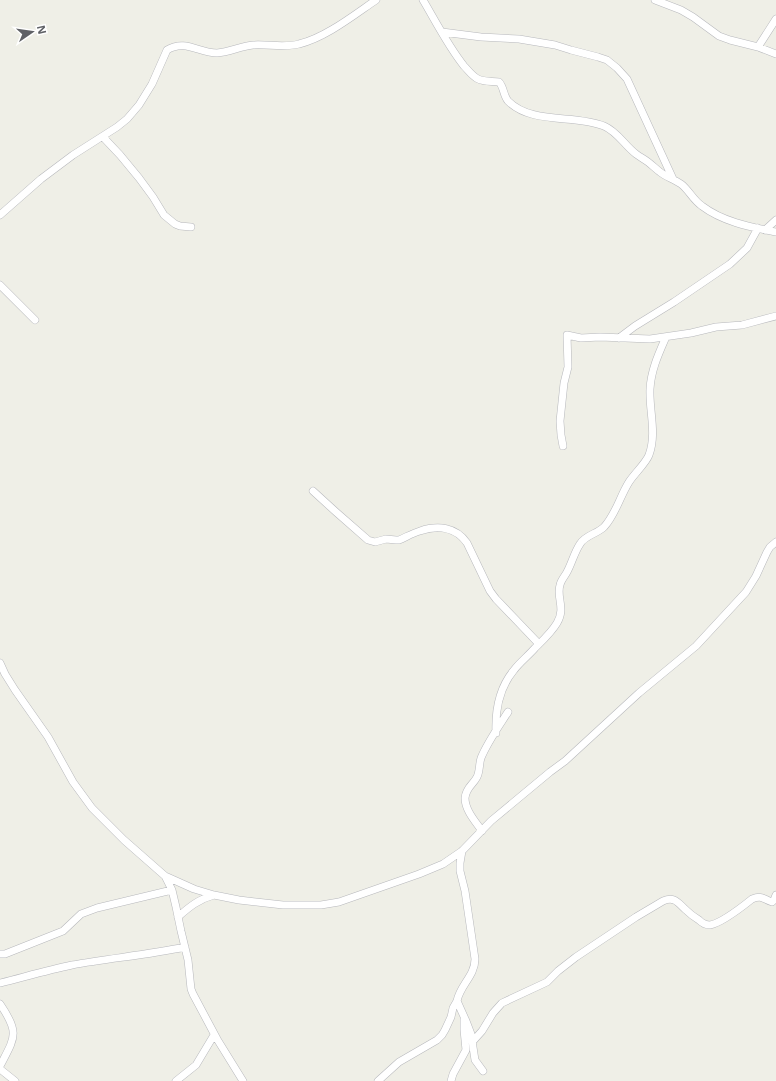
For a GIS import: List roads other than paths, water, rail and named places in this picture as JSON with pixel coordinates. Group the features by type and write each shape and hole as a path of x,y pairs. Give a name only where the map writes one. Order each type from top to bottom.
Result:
{"street":[{"path":"1,212 73,155 127,119 152,84 167,50 172,47 177,45 188,46 218,53 254,45 298,45 326,33 376,0"},
{"path":"423,0 458,58 472,75 479,80 499,82 505,96 512,104 529,114 590,122 605,126 618,135 636,154 659,172 673,178 685,187 696,202 707,210 730,220 776,232"},
{"path":"655,0 681,10 719,36 758,47 776,54"},
{"path":"758,47 776,19"},
{"path":"442,32 481,37 546,42 598,57 612,64 623,73 627,79 673,178"},
{"path":"102,137 120,155 139,178 156,202 161,212 175,224 191,228"},
{"path":"619,338 730,264 747,248 762,229 776,220"},
{"path":"0,285 35,320"},
{"path":"562,446 560,421 564,383 568,367 566,336 568,335 581,338 650,339 716,327 742,326 776,316"},
{"path":"496,733 495,717 497,705 505,683 514,670 557,623 560,616 561,607 560,584 567,573 580,543 586,538 600,531 607,524 628,483 648,456 652,441 653,427 650,389 654,364 666,337"},
{"path":"313,491 368,540 375,542 386,539 399,540 429,529 445,528 456,531 467,543 490,591 539,644"},
{"path":"0,663 15,690 48,737 73,782 92,808 124,840 165,876 194,889 238,900 283,905 321,906 346,900 419,874 443,864 462,852 491,821 570,757 639,693 696,646 746,592 756,576 766,552 776,542"},
{"path":"482,831 470,814 466,806 465,798 468,787 478,776 482,758 508,712"},
{"path":"378,1081 399,1062 437,1040 442,1035 452,1017 453,1008 460,991 472,974 475,959 465,891 460,871 462,852"},
{"path":"165,876 172,890 188,960 193,994 214,1035 243,1081"},
{"path":"0,954 5,954 63,931 81,914 105,906 172,890"},
{"path":"178,917 189,907 214,895"},
{"path":"473,1041 502,1003 547,982 576,956 636,917 667,899 678,902 695,917 708,925 718,922 752,899 761,897 772,902 776,895"},
{"path":"0,983 37,972 185,947"},
{"path":"457,1001 465,1017 473,1041 474,1060 483,1071"},
{"path":"0,1004 11,1024 14,1033 12,1042 0,1066"},
{"path":"451,1081 455,1069 466,1050 464,1030 465,1017"},
{"path":"176,1081 196,1065 214,1035"},
{"path":"0,1069 15,1081"}]}
